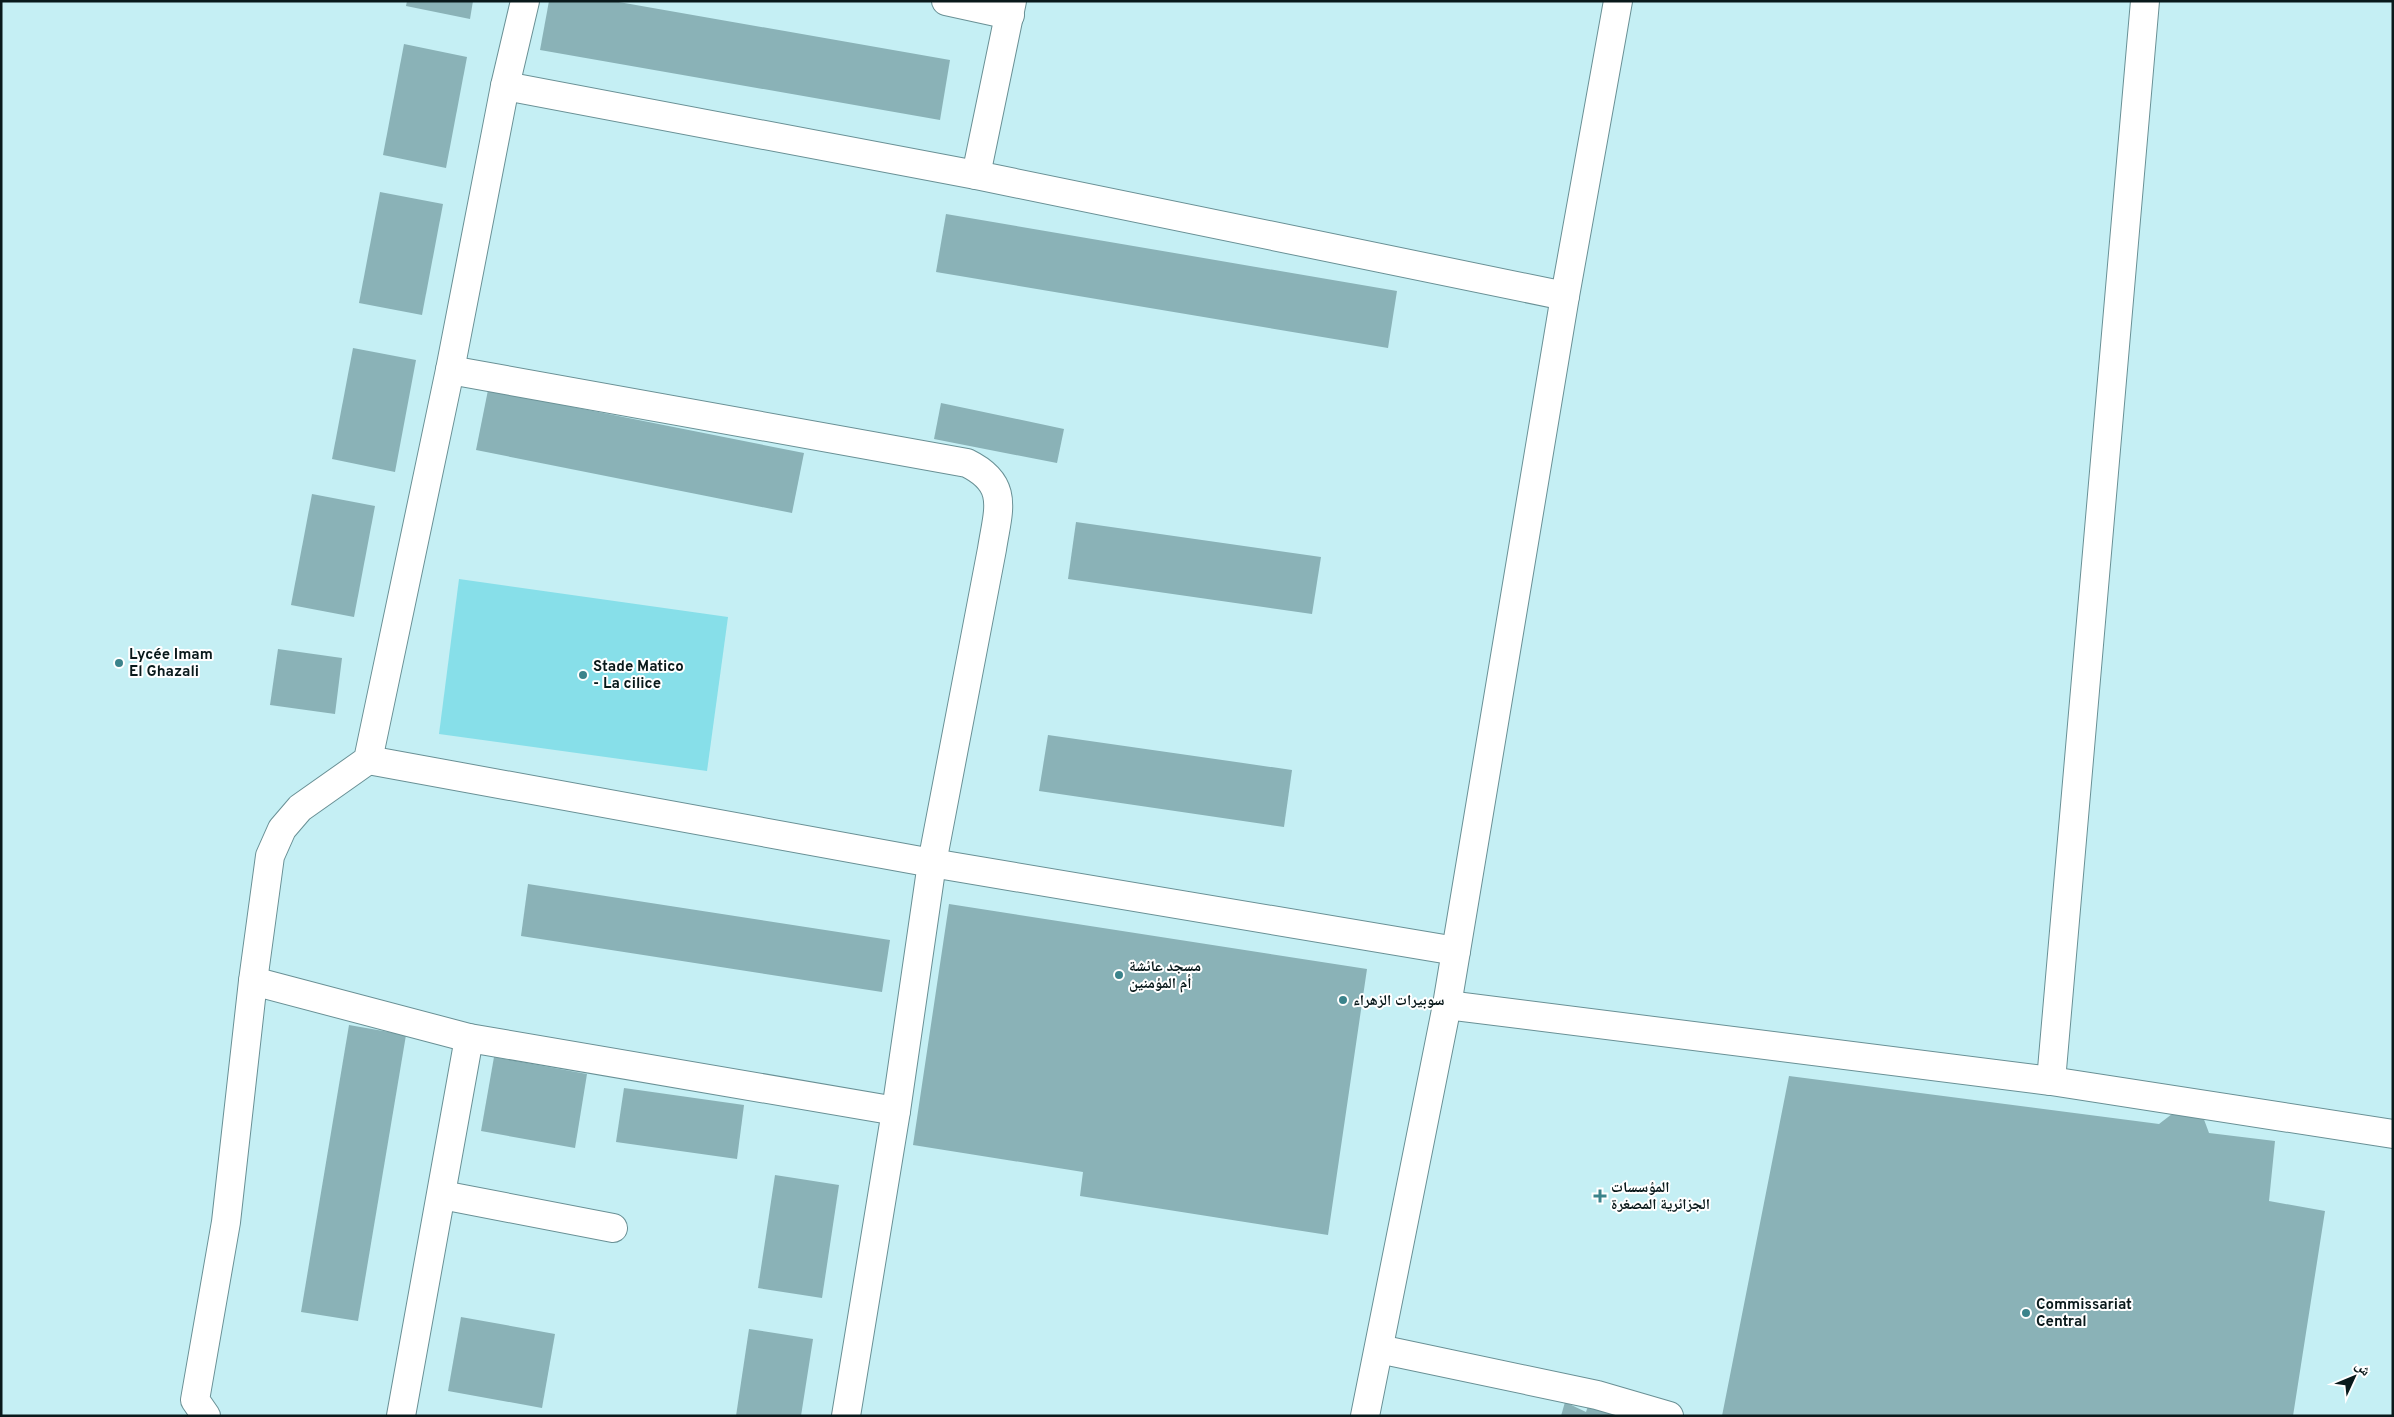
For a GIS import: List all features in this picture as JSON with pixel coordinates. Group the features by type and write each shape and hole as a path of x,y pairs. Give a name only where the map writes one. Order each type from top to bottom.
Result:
{"street":[{"path":"206,1416 195,1400 226,1222 253,981 270,856 282,829 300,808 368,760 450,370 505,86 525,1"},
{"path":"946,1 1011,8 976,175"},
{"path":"1365,1416 1447,1005 1565,296 1618,1"},
{"path":"2051,1081 2145,1"},
{"path":"505,86 976,175 1565,296"},
{"path":"450,370 967,463 984,471 995,486 999,501 992,549 932,862 896,1111 846,1416"},
{"path":"368,760 932,862 1456,951"},
{"path":"253,981 469,1038 896,1111"},
{"path":"1447,1005 2051,1081 2393,1134"},
{"path":"401,1416 469,1038"},
{"path":"442,1194 613,1228"},
{"path":"1379,1350 1597,1395 1669,1416"}],"shaded area":[{"name":"Stade Matico - La cilice","path":"459,579 728,617 707,771 439,734"}],"building":[{"path":"407,1 473,1 470,19 406,6"},
{"path":"549,1 613,1 950,60 940,120 540,50"},
{"path":"404,44 467,57 446,168 383,155"},
{"path":"380,192 443,204 422,315 359,303"},
{"path":"946,214 1397,291 1388,348 936,272"},
{"path":"353,348 416,360 395,472 332,459"},
{"path":"488,390 804,453 792,513 476,450"},
{"path":"941,403 1064,429 1057,463 934,439"},
{"path":"312,494 375,506 354,617 291,605"},
{"path":"1076,522 1321,557 1312,614 1068,579"},
{"path":"278,649 342,658 335,714 270,705"},
{"path":"1048,735 1292,770 1284,827 1039,791"},
{"path":"528,884 890,940 882,992 521,936"},
{"path":"949,904 1367,969 1328,1235 1080,1196 1083,1172 913,1145"},
{"path":"349,1025 406,1035 358,1321 301,1312"},
{"path":"494,1057 587,1074 575,1148 481,1131"},
{"name":"Commissariat Central","path":"1789,1076 2159,1124 2185,1104 2199,1106 2209,1133 2275,1141 2269,1201 2325,1211 2293,1416 1722,1416"},
{"path":"624,1088 744,1105 737,1159 616,1142"},
{"path":"775,1175 839,1185 822,1298 758,1288"},
{"path":"461,1317 555,1334 542,1408 448,1391"},
{"path":"749,1329 813,1339 801,1416 736,1416"},
{"path":"1565,1402 1586,1412 1589,1403 1627,1416 1561,1416"}],"place":[{"name":"Lycée Imam El Ghazali","path":"119,663"},
{"name":"Stade Matico - La cilice","path":"583,675"},
{"name":"مسجد عائشة أم المؤمنين","path":"1119,975"},
{"name":"سوبيرات الزهراء","path":"1343,1000"},
{"name":"المؤسسات الجزائرية المصغرة","path":"1600,1196"},
{"name":"Commissariat Central","path":"2026,1313"}]}
